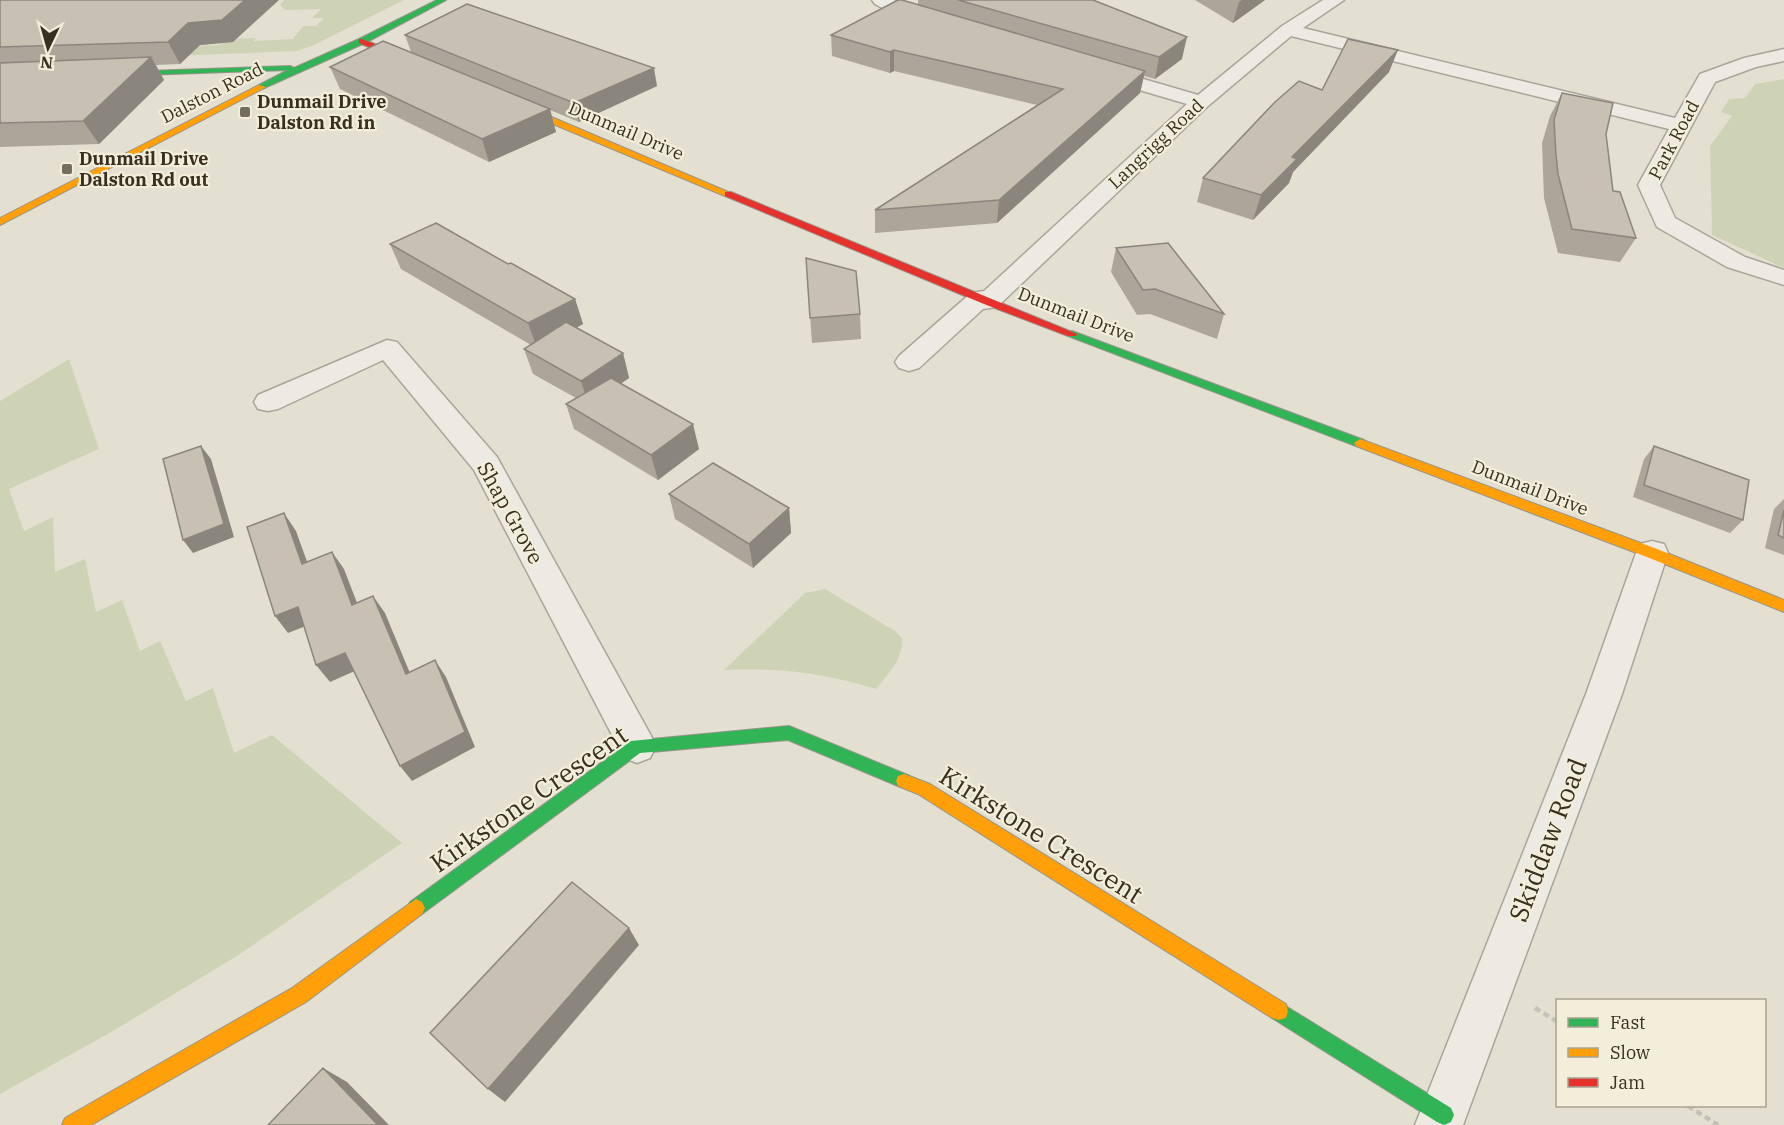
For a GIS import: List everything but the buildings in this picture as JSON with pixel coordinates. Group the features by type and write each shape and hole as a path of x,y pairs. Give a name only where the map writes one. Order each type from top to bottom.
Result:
{"street":[{"name":"Dalston Road","path":"0,222 301,68 362,41 442,0"},
{"path":"881,0 913,17 947,27"},
{"name":"Langrigg Road","path":"909,362 984,300 1201,102 1288,30 1335,0"},
{"path":"1288,30 1681,126"},
{"path":"362,41 428,68"},
{"name":"Park Road","path":"1784,55 1751,62 1707,78 1649,185 1665,222 1736,262 1784,278"},
{"path":"1083,67 1201,102"},
{"path":"105,75 301,68"},
{"name":"Dunmail Drive","path":"505,100 984,300 1653,553 1784,606"},
{"name":"Shap Grove","path":"268,402 387,348 486,464 637,746"},
{"name":"Skiddaw Road","path":"1442,1120 1604,694 1653,553"},
{"name":"Kirkstone Crescent","path":"72,1125 299,995 637,746 789,733 924,789 1442,1120"}],"path":[{"path":"1690,1107 1718,1125"}],"green space":[{"path":"284,0 404,0 312,46 296,51 173,56 189,46 219,45 227,39 256,38 254,41 293,39 303,26 316,26 324,18 312,18 321,9 285,10 280,5"},
{"path":"1784,79 1784,268 1712,235 1710,146 1732,116 1721,112 1729,99 1745,98 1755,84"},
{"path":"69,359 99,449 9,489 24,531 53,517 55,572 85,559 96,612 122,600 140,651 160,641 186,701 213,688 234,753 272,735 402,843 237,956 113,1031 0,1094 0,401"},
{"path":"825,589 895,631 902,638 898,659 876,689 801,672 724,670 805,593"}],"traffic: fast":[{"path":"262,87 301,67 362,41 442,0"},
{"path":"116,74 290,68"},
{"path":"1072,334 1360,443"},
{"path":"416,908 637,746 789,733 904,781"},
{"path":"1279,1011 1444,1115"}],"traffic: slow":[{"path":"0,222 262,87"},
{"path":"513,104 728,194"},
{"path":"1360,443 1652,553 1784,606"},
{"path":"904,781 924,789 1279,1011"},
{"path":"72,1125 299,995 416,908"}],"traffic: jam":[{"path":"362,41 415,63"},
{"path":"728,194 988,302 1072,334"}],"place":[{"name":"Dunmail Drive Dalston Rd in","path":"245,112"},
{"name":"Dunmail Drive Dalston Rd out","path":"67,169"}]}
